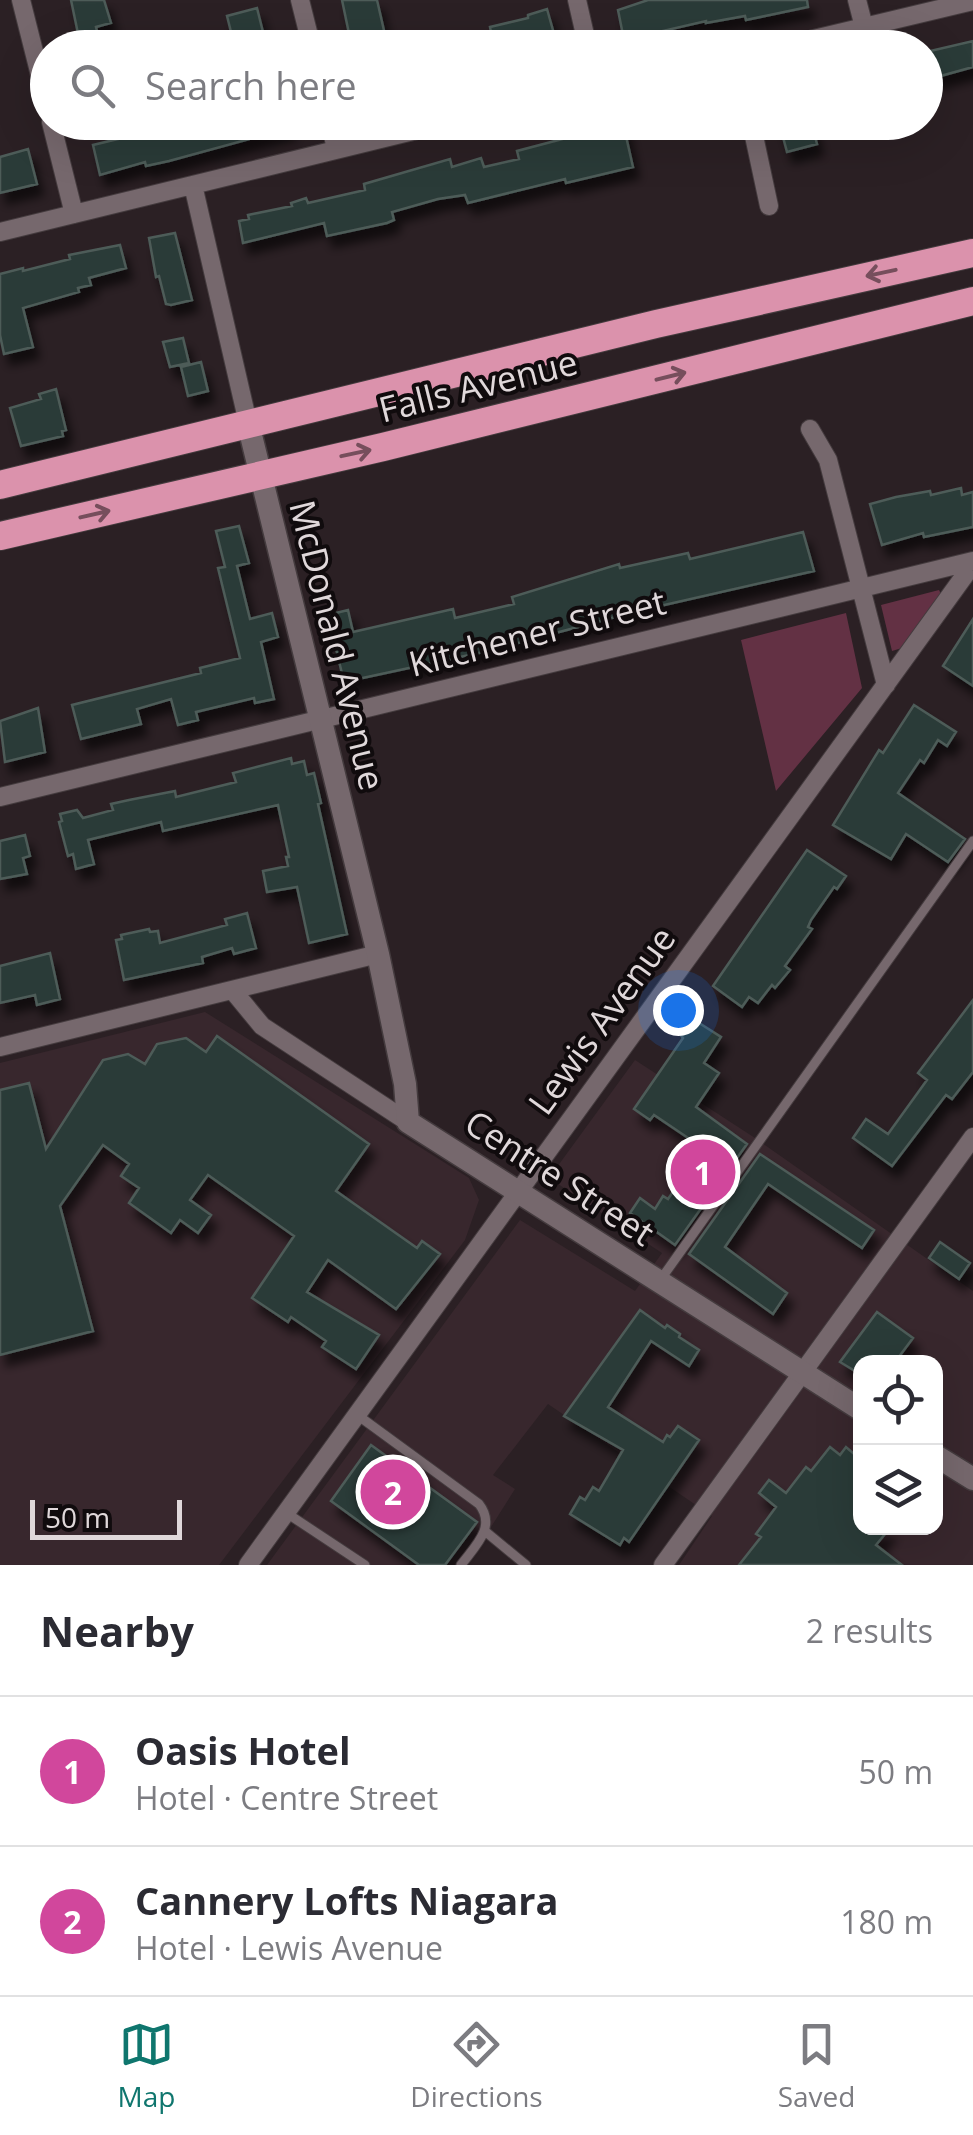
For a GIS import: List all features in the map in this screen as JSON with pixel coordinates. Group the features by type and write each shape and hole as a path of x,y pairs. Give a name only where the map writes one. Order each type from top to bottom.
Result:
{"highway":[{"name":"Falls Avenue","path":"0,484 675,320 973,253"},
{"name":"Falls Avenue","path":"0,536 383,447 973,301"}],"street":[{"path":"21,0 30,36"},
{"path":"300,0 308,30"},
{"path":"577,0 584,30"},
{"path":"857,0 864,27"},
{"path":"851,30 973,1"},
{"path":"56,140 74,214"},
{"path":"334,140 336,150"},
{"path":"0,232 377,140"},
{"path":"755,140 769,206"},
{"name":"McDonald Avenue","path":"192,185 378,954 405,1084 408,1122"},
{"path":"810,429 828,460 886,686"},
{"name":"Kitchener Street","path":"0,797 973,563"},
{"name":"Lewis Avenue","path":"248,1565 973,563"},
{"path":"0,1047 378,954"},
{"name":"Centre Street","path":"234,992 262,1026 853,1405"},
{"path":"663,1565 973,1137"},
{"path":"943,1460 973,1479"}],"lane":[{"path":"659,1282 973,841"},
{"path":"356,1414 485,1512 486,1532 461,1565"},
{"path":"286,1512 365,1565"},
{"path":"486,1532 526,1565"}],"shaded area":[{"path":"939,590 941,594 902,648 892,651 881,605"},
{"path":"846,613 862,688 776,791 741,640"},
{"path":"205,1012 469,1178 479,1200 465,1240 219,1565 0,1565 0,1063"},
{"path":"635,1060 755,1138 973,1291 973,1565 679,1565 712,1516 548,1404 493,1475 515,1489 467,1565 267,1565 520,1220 635,1291 662,1253 549,1178"}],"building":[{"path":"71,0 104,0 111,23 96,27 97,30 77,30"},
{"path":"342,0 377,0 384,30 348,30"},
{"path":"648,0 807,0 808,7 667,30 622,30 618,10"},
{"path":"257,8 262,30 230,30 227,16"},
{"path":"547,9 553,30 491,30 490,27"},
{"path":"973,41 973,67 943,75 943,48"},
{"path":"114,140 246,140 100,175 93,145"},
{"path":"559,140 627,140 633,167 468,203 465,195 438,199 392,212 394,220 387,223 327,236 324,223 243,243 239,221 249,219 248,215 292,206 291,203 306,198 308,203 365,190 364,184 450,159 452,167 481,158 484,167 519,159 517,151"},
{"path":"784,140 816,140 817,144 787,152"},
{"path":"28,149 37,184 0,193 0,157"},
{"path":"175,233 192,300 171,305 166,304 159,276 156,277 149,238"},
{"path":"120,245 126,268 89,278 91,285 78,288 79,292 23,308 33,347 4,354 0,335 0,274"},
{"path":"183,338 189,363 170,367 163,342"},
{"path":"201,362 208,391 188,396 181,367"},
{"path":"56,389 66,430 62,431 63,436 21,446 10,408 41,399 39,394"},
{"path":"961,488 962,495 973,492 973,527 924,537 923,533 882,545 870,504"},
{"path":"239,526 249,563 237,566 250,619 272,613 278,637 261,642 274,699 255,703 254,698 196,712 198,720 178,725 171,699 137,709 141,724 81,739 72,705 201,673 200,668 240,658 218,568 225,567 216,531"},
{"path":"803,532 814,571 344,682 328,615 348,610 353,632 453,609 455,618 514,604 512,597 619,564 620,568 688,553 690,559"},
{"path":"973,619 973,686 943,666"},
{"path":"914,705 956,732 947,746 938,740 898,793 965,839 948,862 906,834 891,859 833,825 879,750 883,753"},
{"path":"38,708 45,752 5,762 0,721"},
{"path":"291,758 292,764 304,761 307,775 314,773 347,934 309,943 297,887 267,892 263,871 288,866 278,805 163,831 161,822 88,840 94,864 76,869 73,854 68,856 60,814 77,810 83,818 113,810 111,804 175,791 176,797 236,782 233,773"},
{"path":"25,835 30,856 23,858 27,874 0,879 0,841"},
{"path":"807,850 846,876 811,920 808,927 812,929 785,966 790,970 758,1003 749,997 742,1007 713,986"},
{"path":"247,913 256,948 234,954 232,948 202,957 203,963 124,980 116,940 122,939 121,935 149,929 158,931 160,943 227,925 225,919"},
{"path":"50,953 60,999 37,1005 35,995 0,1003 0,966"},
{"path":"973,1000 973,1072 952,1099 946,1095 892,1166 853,1138 866,1119 888,1134 927,1080 918,1073"},
{"path":"688,1016 721,1037 704,1063 719,1073 696,1107 747,1144 675,1245 630,1213 640,1198 655,1209 663,1196 668,1199 703,1148 654,1115 650,1120 634,1109 683,1038 678,1032"},
{"path":"217,1036 369,1144 336,1191 417,1248 422,1241 440,1254 396,1309 328,1260 307,1292 379,1335 356,1369 322,1347 326,1341 291,1317 288,1322 252,1298 294,1236 208,1175 190,1200 211,1215 198,1233 180,1220 171,1233 129,1203 139,1188 121,1176 129,1164 103,1145 60,1206 93,1331 0,1355 0,1090 29,1083 46,1149 103,1060 128,1054 145,1064 157,1044 186,1038 206,1052"},
{"path":"760,1154 874,1230 862,1248 768,1184 725,1247 787,1293 773,1314 689,1254"},
{"path":"940,1242 970,1263 959,1279 929,1258"},
{"path":"640,1310 699,1350 689,1366 651,1341 608,1407 663,1442 678,1426 699,1440 629,1542 624,1538 620,1545 570,1514 580,1497 585,1500 593,1487 599,1491 623,1450 564,1416"},
{"path":"877,1312 913,1338 900,1355 853,1355 853,1370 840,1362"},
{"path":"371,1445 477,1522 445,1565 419,1565 331,1501"},
{"path":"830,1447 840,1455 846,1447 853,1453 853,1535 884,1535 876,1545 902,1565 739,1565 761,1537 756,1534 776,1507 759,1493 769,1480 786,1493 806,1467 811,1471"}],"place":[{"name":"Oasis Hotel","path":"703,1172"},
{"name":"Cannery Lofts Niagara","path":"393,1492"}]}
